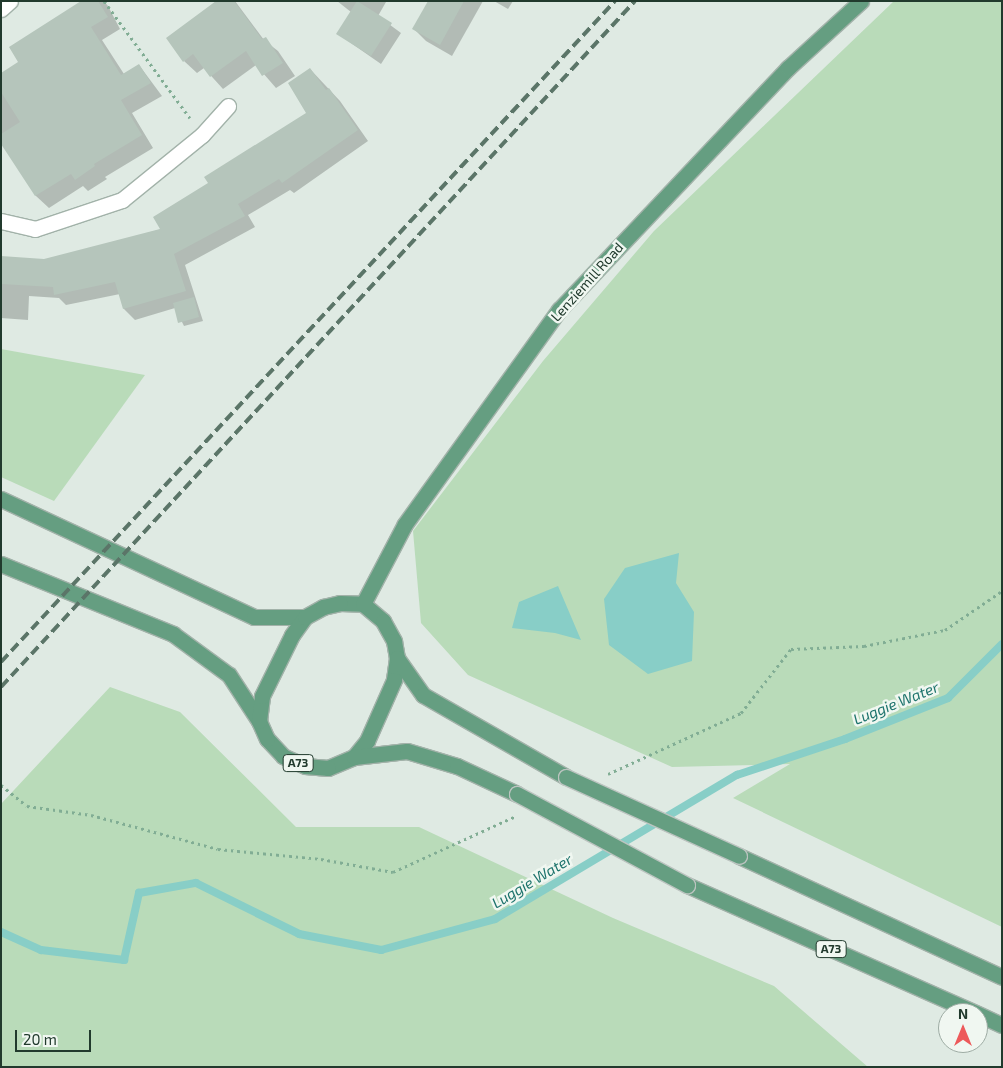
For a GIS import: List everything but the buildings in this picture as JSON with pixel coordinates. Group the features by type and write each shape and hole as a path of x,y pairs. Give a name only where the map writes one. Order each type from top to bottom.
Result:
{"main road":[{"name":"Lenziemill Road","path":"363,604 405,524 559,310 788,68 861,1"},
{"path":"1,499 254,617 305,617"},
{"name":"A73","path":"1,564 173,634 229,675 259,721 267,739 283,756 305,766 328,768 354,757 406,751 457,766 517,794 687,885 952,1003"},
{"path":"259,721 262,696 292,635 305,617 323,607 363,604 382,621 394,641 397,658 394,680 367,741 354,757"},
{"path":"397,658 423,695 566,777 1002,977"},
{"name":"A73","path":"988,1019 1002,1025"}],"street":[{"path":"1,9 10,1"},
{"path":"1,221 35,229 122,200 202,135 228,106"}],"path":[{"path":"104,1 202,135"}],"green space":[{"path":"894,1 1002,1 1002,927 733,798 790,764 672,767 468,675 421,623 413,531 543,361 654,231"},
{"path":"1,349 145,375 54,501 1,477"},
{"path":"110,687 180,712 296,827 419,827 613,918 774,986 868,1067 1,1067 1,804"}],"water":[{"path":"679,553 676,583 694,612 692,661 648,674 609,645 604,599 625,568"},
{"path":"558,586 581,640 555,633 512,628 519,602"}],"waterway":[{"name":"Luggie Water","path":"1,932 41,950 124,960 139,893 196,883 299,934 381,950 495,919 737,775 845,739 948,698 1002,644"}],"railway":[{"path":"1,662 615,1"},
{"path":"1,687 635,1"}]}
